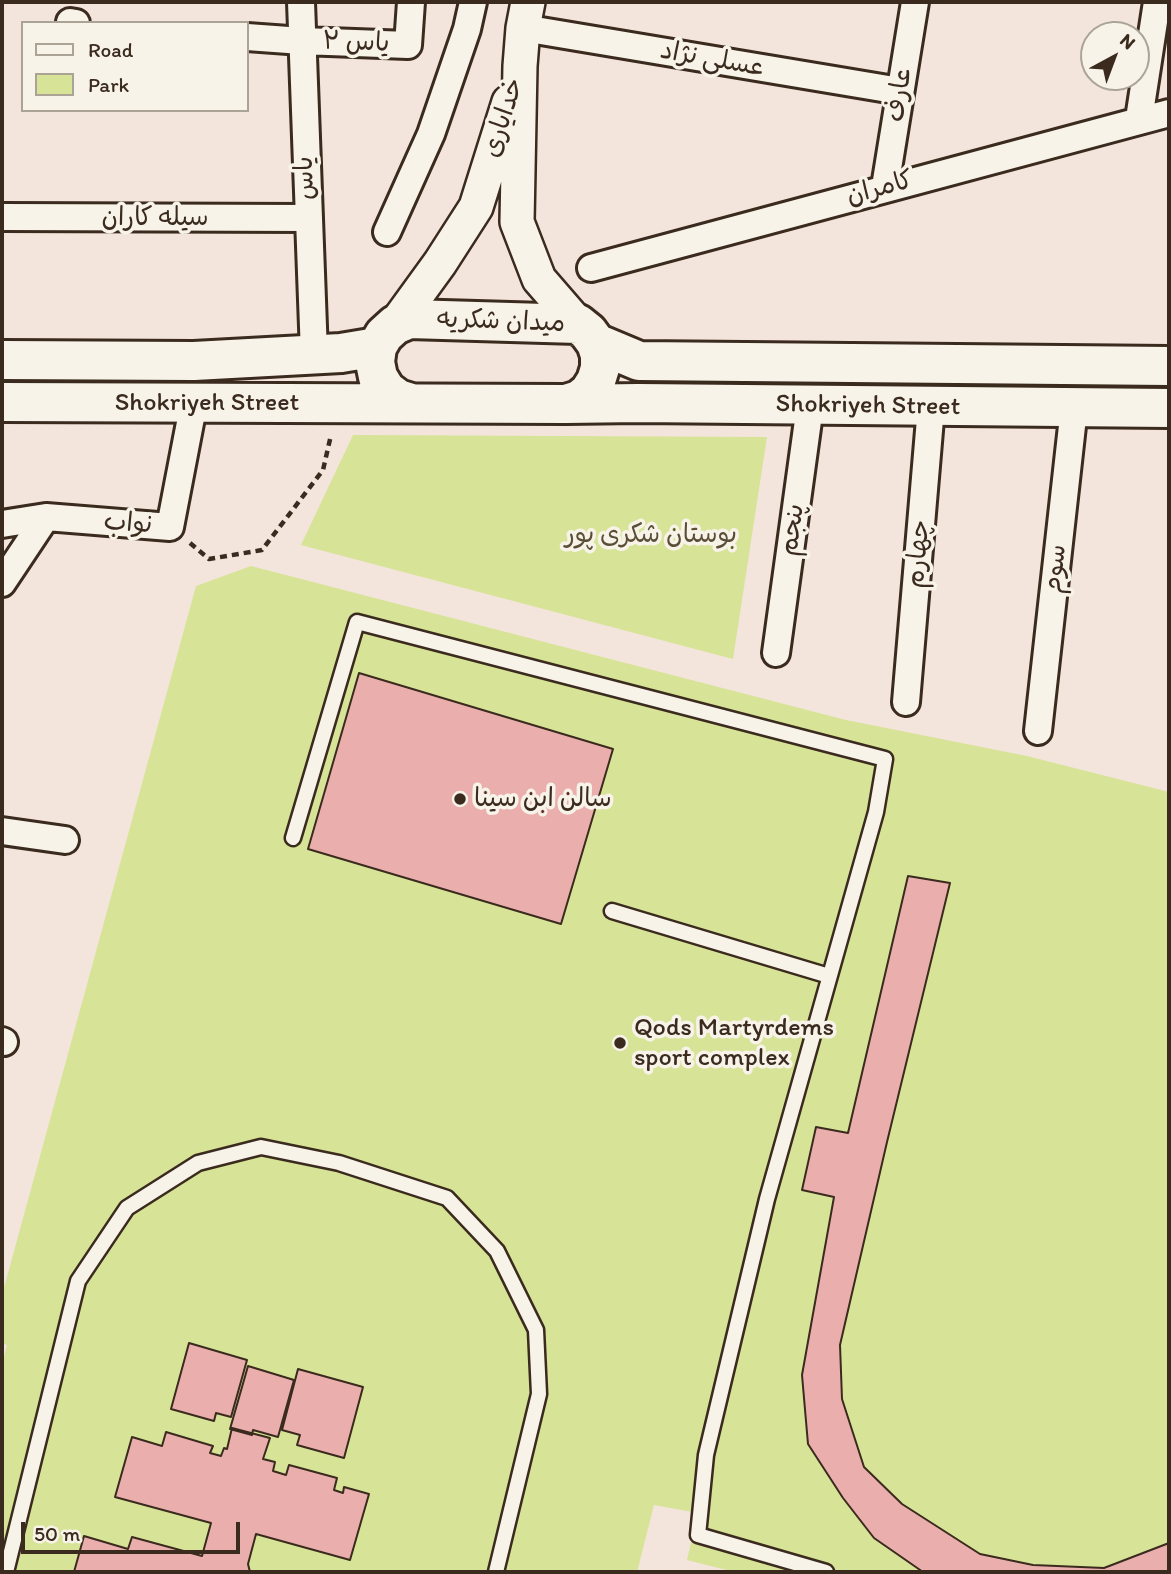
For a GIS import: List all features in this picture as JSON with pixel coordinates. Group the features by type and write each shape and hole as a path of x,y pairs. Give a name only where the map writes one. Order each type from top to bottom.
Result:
{"main road":[{"name":"میدان شکریه","path":"386,336 409,319 587,334 600,355 600,368 589,392 579,400 566,404"},
{"name":"Shokriyeh Street","path":"587,334 639,361 1169,366"},
{"name":"Shokriyeh Street","path":"2,360 194,361 341,353 386,336"},
{"path":"386,336 375,362 379,377 386,390 411,403 566,404"},
{"name":"Shokriyeh Street","path":"2,401 411,403"},
{"name":"Shokriyeh Street","path":"566,404 1169,408"}],"street":[{"name":"یاس","path":"301,2 314,354"},
{"name":"یاس ۲","path":"302,41 408,45 411,2"},
{"path":"387,232 431,134 467,29 473,2"},
{"name":"عارف","path":"885,187 915,2"},
{"path":"1139,119 1157,2"},
{"path":"520,66 526,15"},
{"name":"عسلی نژاد","path":"526,15 900,91"},
{"path":"248,37 302,41"},
{"name":"خدایاری","path":"520,66 517,222 540,279 587,334"},
{"name":"خدایاری","path":"386,336 440,263 476,207 520,66"},
{"name":"کامران","path":"591,268 1169,113"},
{"name":"سیله کاران","path":"2,218 308,218"},
{"name":"نواب","path":"2,524 46,517 170,527 194,402"},
{"name":"پنجم","path":"776,653 810,406"},
{"name":"چهارم","path":"906,702 932,407"},
{"name":"سوم","path":"1038,731 1074,408"},
{"path":"2,583 46,517"},
{"path":"2,831 65,840"}],"lane":[{"path":"293,838 357,622 885,759 876,812 767,1199 706,1455 698,1535 826,1572"},
{"path":"612,911 830,976"},
{"path":"6,1572 78,1281 127,1208 198,1163 261,1147 339,1163 447,1198 497,1251 536,1329 539,1394 496,1572"}],"path":[{"path":"170,527 209,559 262,550 323,470 338,404"}],"green space":[{"name":"بوستان شکری پور","path":"353,435 767,437 733,659 301,545"},
{"name":"Qods Martyrdems sport complex","path":"251,566 846,720 1027,756 1169,792 1169,1572 735,1572 687,1560 698,1513 654,1505 637,1572 2,1572 2,1365 7,1345 2,1343 2,1295 196,586"}],"building":[{"name":"سالن ابن سینا","path":"359,673 613,749 561,924 308,849"},
{"path":"908,876 950,883 840,1345 842,1399 864,1467 902,1504 980,1554 1033,1565 1104,1568 1169,1543 1169,1572 923,1572 874,1538 843,1498 808,1444 802,1375 834,1197 802,1190 816,1127 848,1133"},
{"path":"189,1343 247,1360 231,1417 216,1413 214,1421 171,1409"},
{"path":"248,1366 294,1380 278,1437 253,1430 252,1435 230,1429"},
{"path":"298,1369 363,1387 344,1458 297,1445 300,1435 282,1430"},
{"path":"232,1428 270,1438 263,1459 275,1462 273,1471 286,1475 289,1465 337,1478 334,1490 343,1493 344,1487 369,1494 350,1560 256,1534 248,1564 250,1572 74,1572 84,1536 128,1549 132,1537 202,1556 211,1523 115,1497 132,1437 162,1446 166,1432 213,1446 210,1453 221,1456 224,1448 227,1449"}],"place":[{"name":"سالن ابن سینا","path":"460,799"},
{"name":"Qods Martyrdems sport complex","path":"620,1043"}]}
